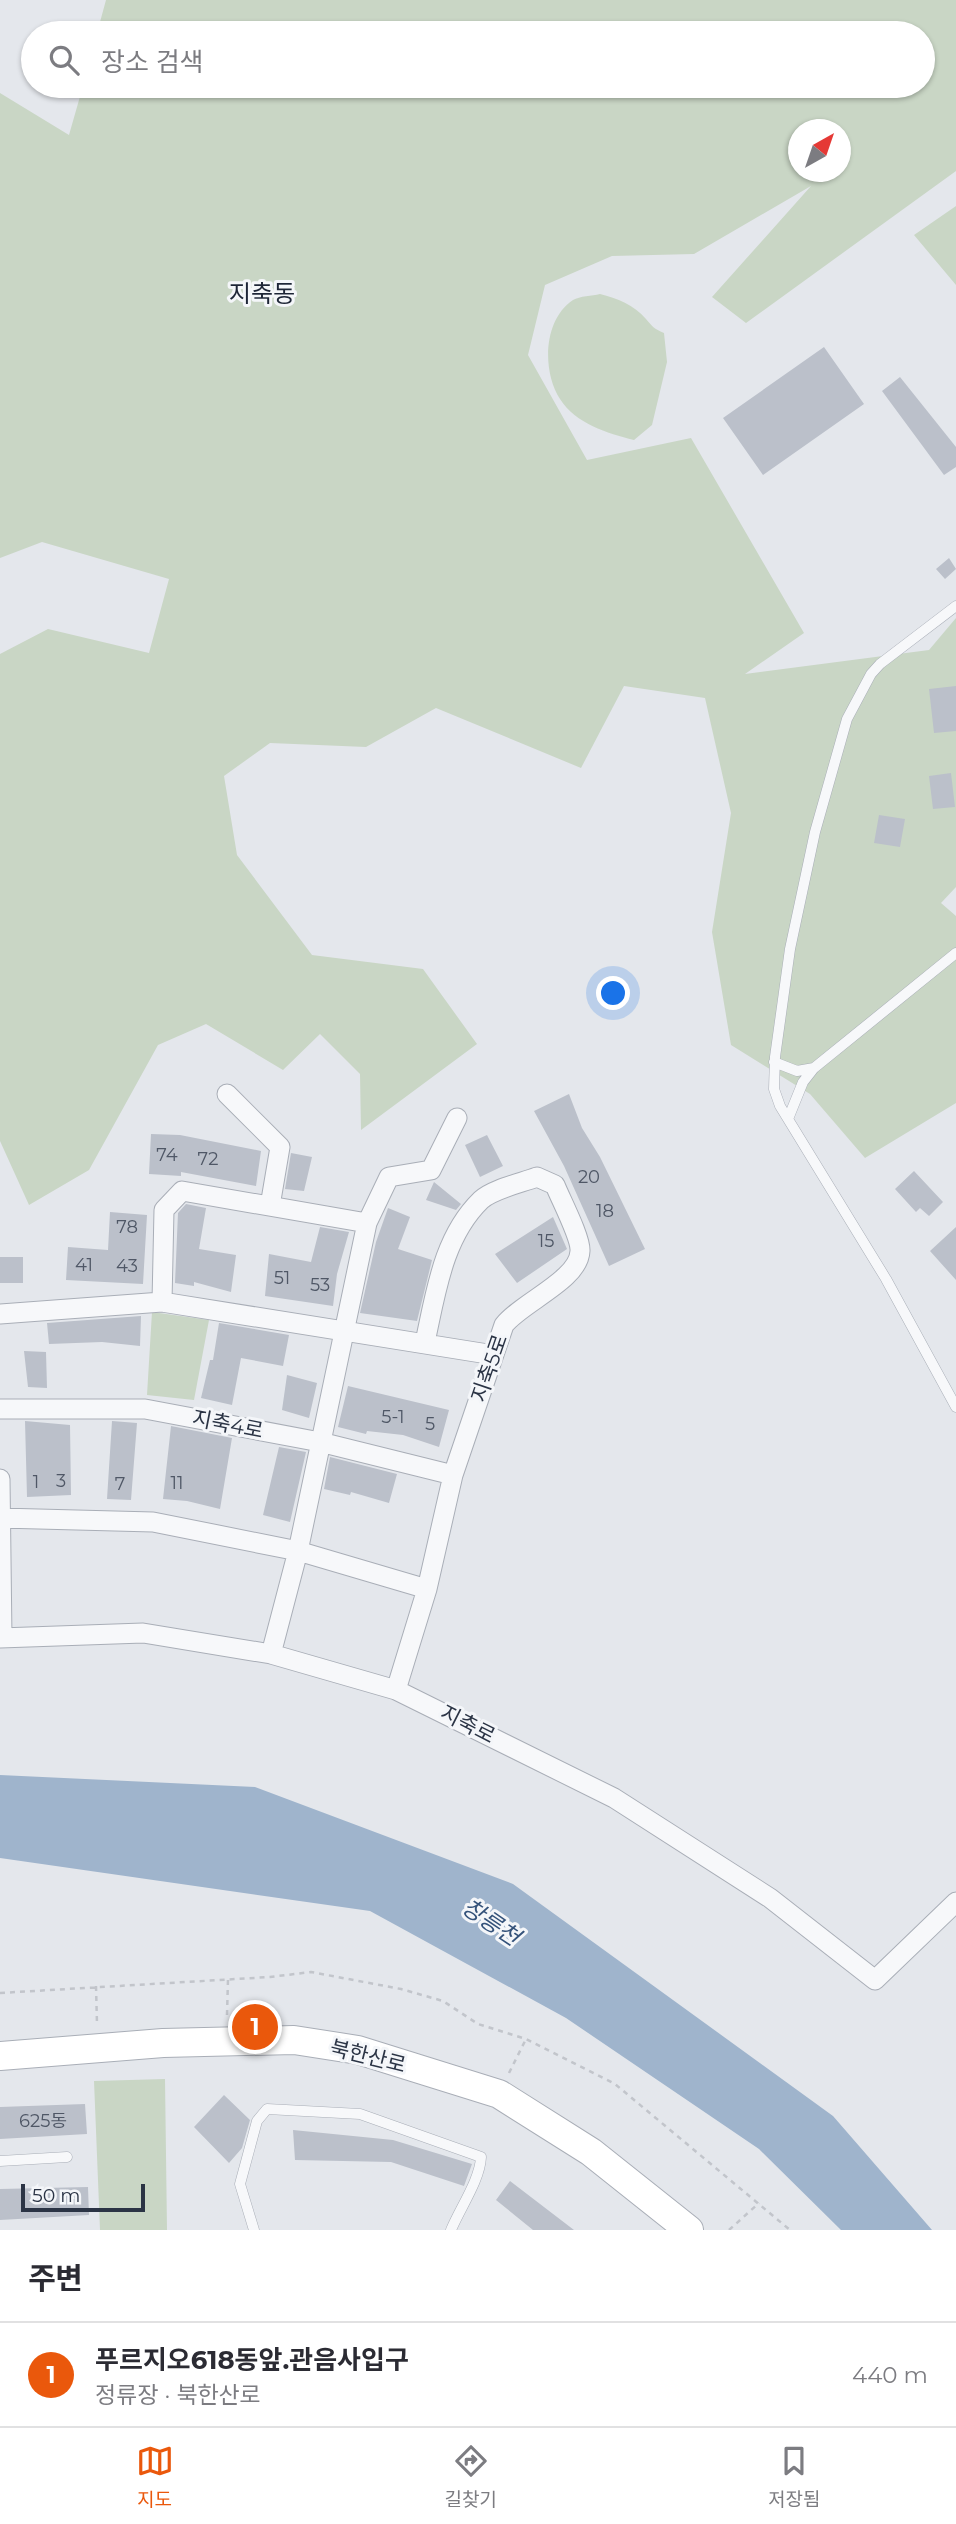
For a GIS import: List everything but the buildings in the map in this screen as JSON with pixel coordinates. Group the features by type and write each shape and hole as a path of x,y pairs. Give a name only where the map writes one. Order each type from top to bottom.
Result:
{"main road":[{"name":"북한산로","path":"0,2056 163,2043 294,2040 358,2050 499,2094 591,2152 689,2230"}],"street":[{"path":"227,1094 279,1147 270,1206"},
{"path":"271,1654 298,1550 367,1223 389,1177 431,1170 457,1118"},
{"name":"지축5로","path":"396,1690 427,1588 453,1475 504,1325 513,1313 576,1269 581,1250 555,1185 537,1177 482,1199 456,1235 440,1270 425,1342"},
{"path":"162,1302 164,1210 182,1191 367,1223"},
{"path":"0,1314 162,1302 494,1355"},
{"name":"지축4로","path":"0,1409 145,1409 320,1441 453,1475"},
{"path":"0,1479 1,1638"},
{"path":"1,1518 153,1522 298,1550 427,1588"},
{"name":"지축로","path":"1,1638 143,1633 271,1654 396,1690 614,1798 771,1898 875,1980 956,1902"}],"lane":[{"path":"955,1402 886,1279 788,1119 774,1088 774,1062 790,949 815,832 847,719 871,674 880,664 956,606"},
{"path":"788,1119 803,1082 814,1068 956,953"},
{"path":"774,1062 797,1071 814,1068"},
{"path":"254,2230 240,2184 257,2121 267,2109 360,2114 481,2157 476,2180 465,2196 451,2230"},
{"path":"0,2161 67,2157"}],"path":[{"path":"0,1993 311,1972 401,1989 443,2001 478,2024 526,2039 615,2084 790,2230"},
{"path":"227,2015 228,1979"},
{"path":"96,1986 97,2024"},
{"path":"509,2073 526,2039"},
{"path":"729,2230 759,2203"}],"green space":[{"path":"106,0 956,0 956,171 746,323 712,297 811,186 694,254 612,256 545,285 528,355 587,460 691,438 804,633 745,674 929,650 956,618 956,887 941,903 956,916 956,1103 865,1158 810,1094 731,1045 712,932 731,813 705,698 624,686 581,768 436,708 366,747 270,743 224,776 237,855 312,955 423,969 477,1044 361,1130 360,1074 320,1034 283,1070 206,1024 158,1045 89,1170 29,1205 0,1141 0,654 48,629 149,653 169,579 42,542 0,558 0,93 69,135 80,98 935,98 935,21 100,21"},
{"path":"956,206 956,285 914,235"},
{"path":"600,294 631,306 664,333 667,362 652,425 634,440 603,431 575,415 560,399 550,375 548,346 556,320 573,300"},
{"path":"152,1312 209,1320 194,1400 147,1395"},
{"path":"165,2079 167,2230 100,2230 94,2081"}],"water":[{"name":"창릉천","path":"0,1775 255,1787 513,1884 833,2116 932,2230 841,2230 759,2149 566,2018 370,1911 0,1858"}],"place":[{"name":"푸르지오618동앞.관음사입구","path":"255,2027"}],"district":[{"name":"지축동","path":"262,293"}]}
